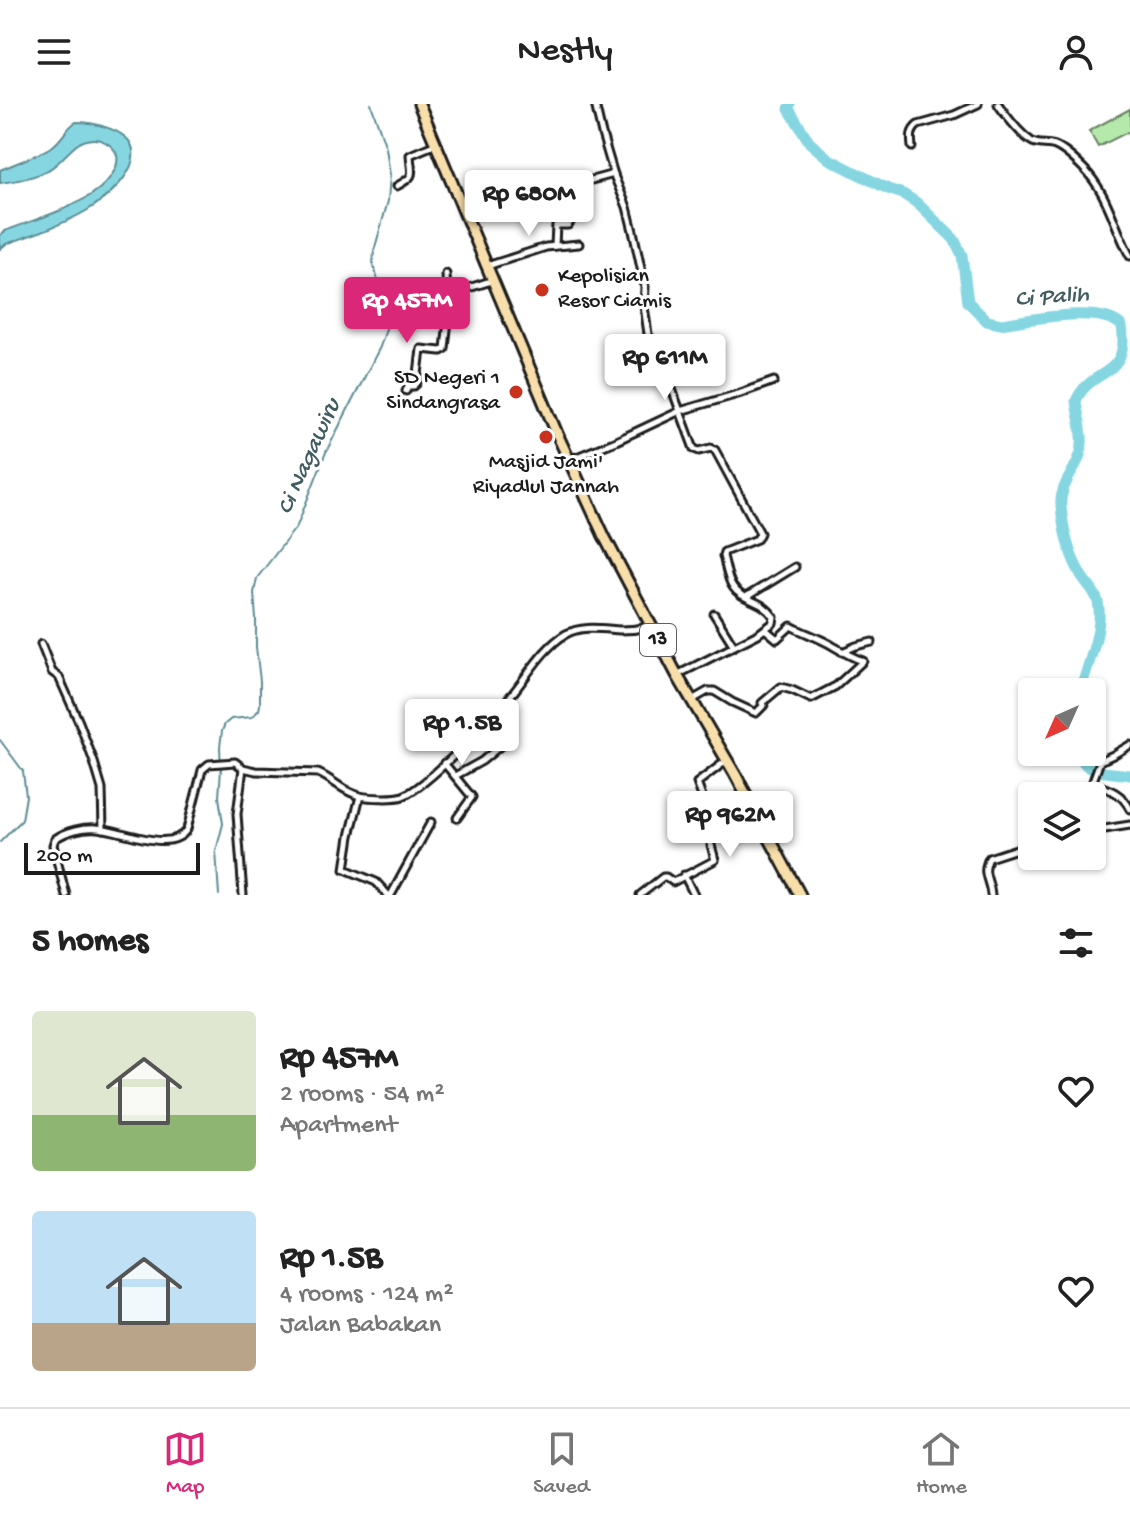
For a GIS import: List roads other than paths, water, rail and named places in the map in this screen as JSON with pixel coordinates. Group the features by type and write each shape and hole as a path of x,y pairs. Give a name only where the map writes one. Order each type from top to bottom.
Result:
{"highway":[{"name":"13","path":"419,104 604,536 691,701 735,774 800,895"}],"street":[{"path":"595,104 633,231 645,287 648,334 662,362 694,449 715,450 760,533 757,539 723,554 730,582 736,591 761,604 774,617 773,623 765,629 677,675"},
{"path":"912,147 911,136 918,125 954,115 978,104"},
{"path":"998,104 1032,142 1057,147 1095,181 1130,256"},
{"path":"397,186 413,175 410,155 436,144"},
{"path":"555,246 556,225 568,225 571,221 577,184 614,174"},
{"path":"487,266 546,247 579,244"},
{"path":"406,391 408,386 417,383 421,346 441,351 445,349 448,314 446,274"},
{"path":"456,292 492,280"},
{"path":"569,460 680,411 774,381"},
{"path":"745,597 795,567"},
{"path":"714,614 734,646"},
{"path":"691,701 714,691 756,713 764,705 762,703 781,687 811,699 836,686 863,661 794,626 777,639 765,629"},
{"path":"66,895 53,845 55,839 82,829 103,829 150,839 180,838 187,829 202,770 206,766 237,763 243,768 272,773 318,773 344,791 360,796 404,796 418,787 506,702 523,678 565,635 595,628 622,630 651,627"},
{"path":"841,652 872,642"},
{"path":"41,644 52,672 59,677 94,762 102,789 103,829"},
{"path":"1130,745 1100,761 1093,781 1116,792 1130,809"},
{"path":"455,776 482,761 500,746"},
{"path":"640,895 663,877 673,882 715,860 710,818 697,783 726,761"},
{"path":"444,763 472,797 457,818"},
{"path":"243,768 237,814 243,895"},
{"path":"360,796 345,869 376,882 390,895 431,822"},
{"path":"1106,829 1130,825"},
{"path":"991,895 985,874 989,858 1018,849"},
{"path":"684,875 694,895"}],"water":[{"path":"76,122 106,127 127,139 133,154 127,173 112,192 86,211 0,249 0,235 5,231 81,201 105,184 115,170 117,155 113,148 103,141 92,139 77,145 43,173 0,183 0,170 48,149"}],"waterway":[{"name":"Ci Nagawiru","path":"219,895 216,851 223,824 219,797 222,731 231,719 252,717 260,705 254,593 257,578 297,526 326,452 380,347 389,315 373,265 388,201 390,175 386,148 371,104"},
{"name":"Ci Palih","path":"790,104 789,109 810,143 829,159 903,194 917,203 954,239 962,255 968,302 987,321 1001,324 1082,315 1112,319 1122,326 1120,356 1115,364 1082,390 1076,401 1082,448 1061,499 1069,548 1098,602 1097,635 1084,678"},
{"path":"0,740 23,771 26,796 22,820 0,842"},
{"name":"Ci Palih","path":"1088,766 1130,775"}],"place":[{"name":"Kepolisian Resor Ciamis","path":"542,290"},
{"name":"SD Negeri 1 Sindangrasa","path":"516,392"},
{"name":"Masjid Jami' Riyadlul Jannah","path":"546,437"}]}
